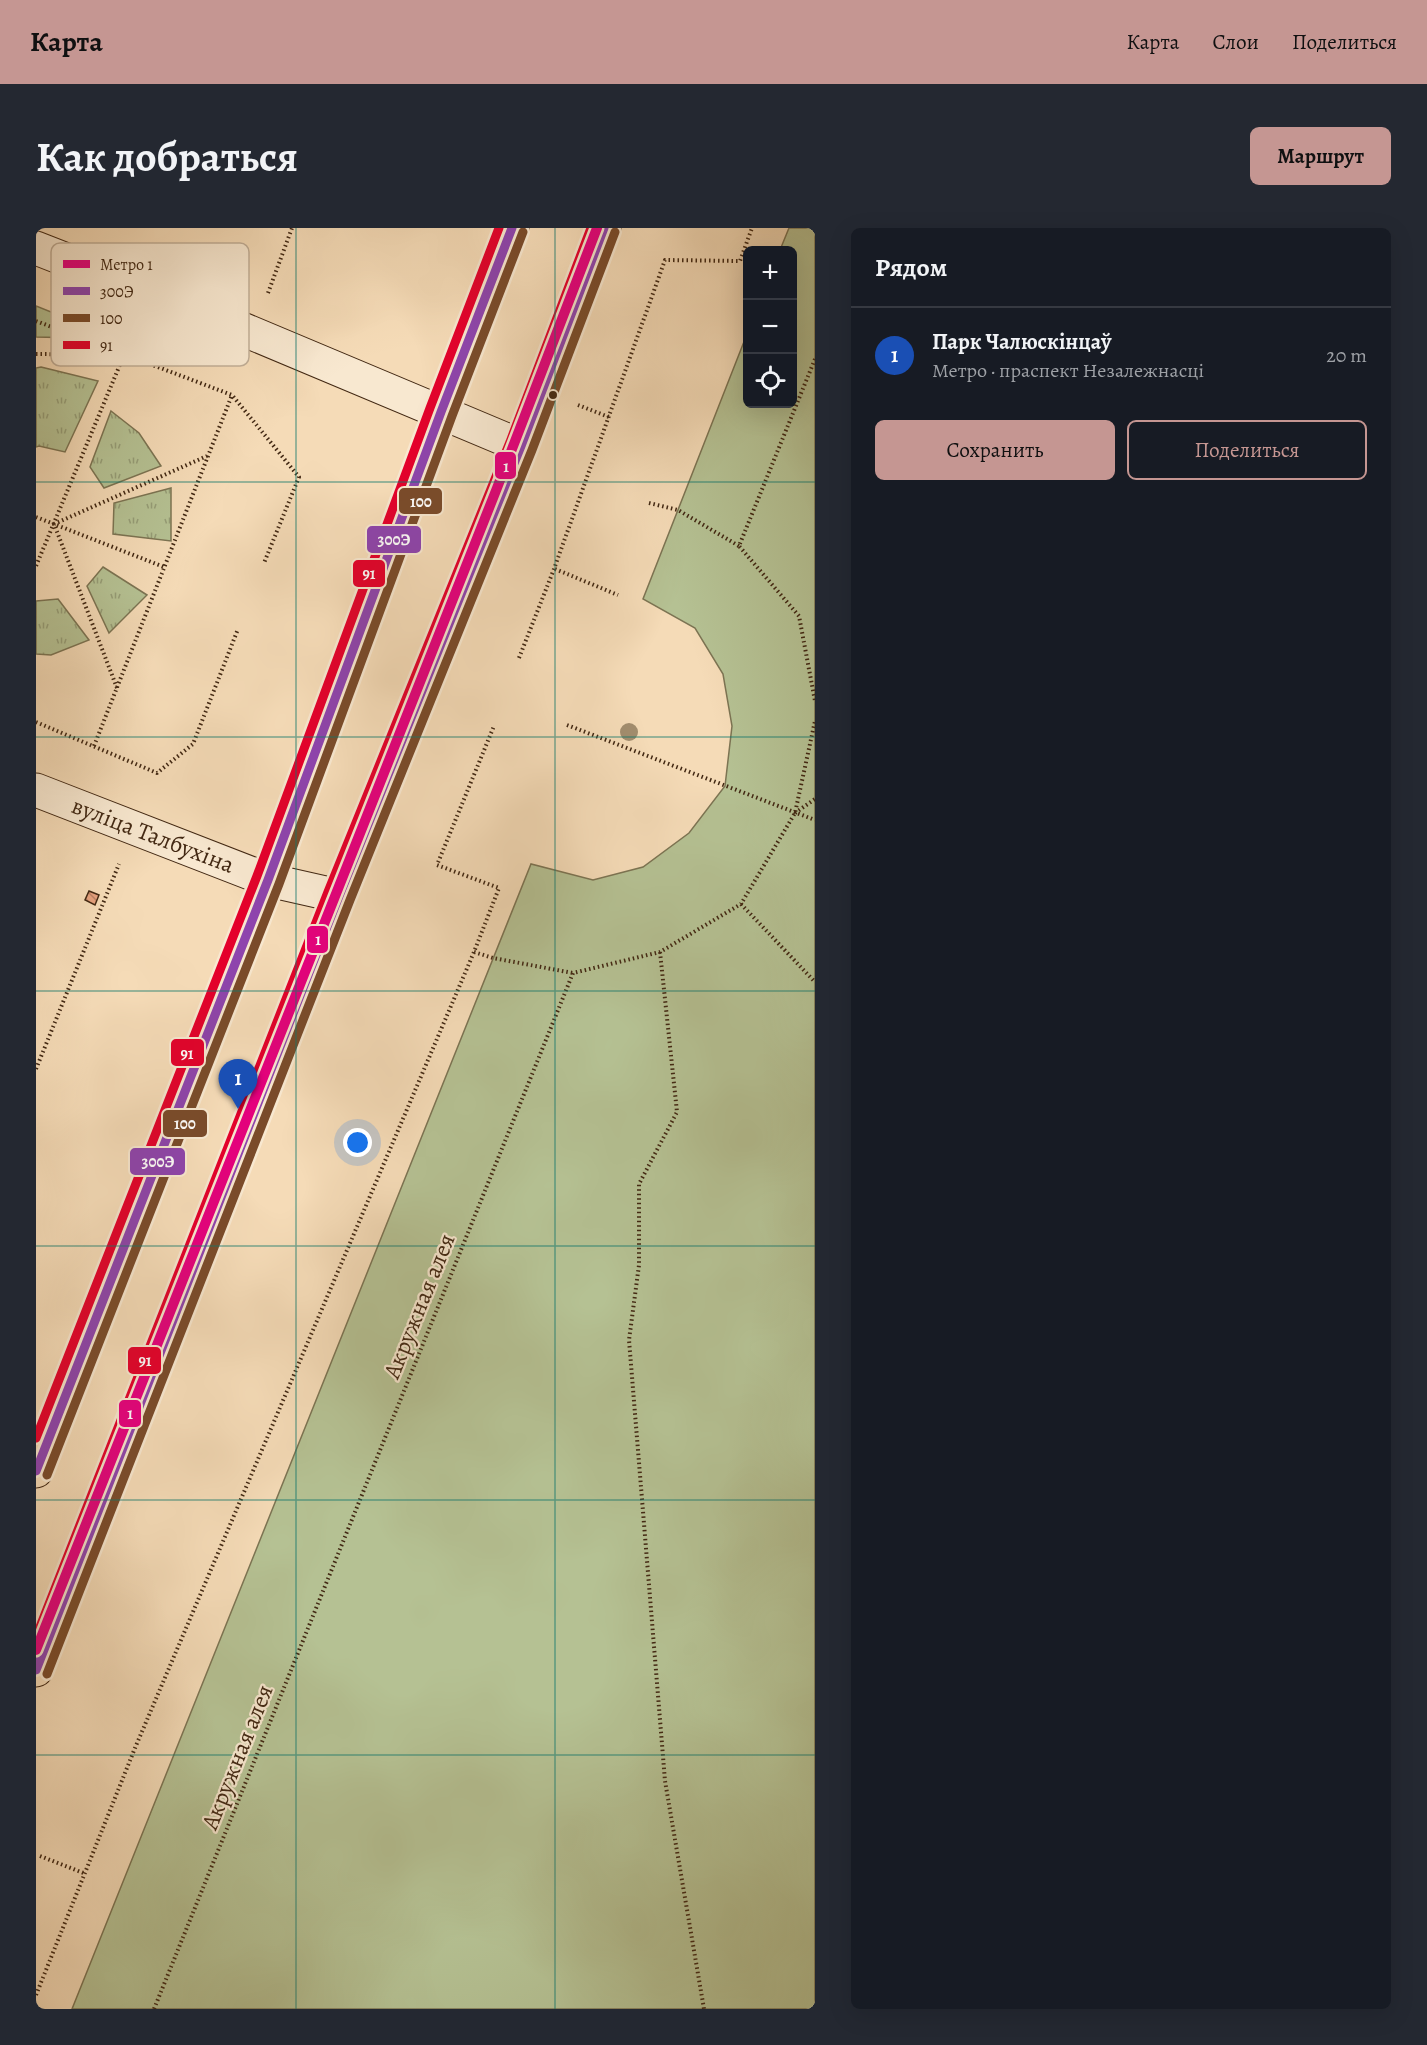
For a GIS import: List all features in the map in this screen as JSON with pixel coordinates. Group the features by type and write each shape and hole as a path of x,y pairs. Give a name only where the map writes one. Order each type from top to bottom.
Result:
{"main road":[{"path":"36,1471 268,880 441,412 512,228"},
{"path":"36,1670 339,896 521,446 604,228"},
{"path":"36,248 51,254"},
{"path":"249,332 521,446"},
{"name":"вуліца Талбухіна","path":"36,790 268,880 339,896"}],"path":[{"path":"268,293 292,228"},
{"path":"519,658 554,569 665,260 740,261 752,228"},
{"path":"36,321 51,327"},
{"path":"36,354 51,354"},
{"path":"739,546 815,359"},
{"path":"36,566 119,366"},
{"path":"154,366 232,395 299,477 264,563"},
{"path":"94,746 232,395"},
{"path":"589,409 609,417"},
{"path":"54,524 207,456"},
{"path":"650,503 678,510 739,546 799,616 815,701"},
{"path":"36,517 164,567"},
{"path":"54,524 117,688"},
{"path":"554,569 618,595"},
{"path":"36,722 157,773 193,744 238,629"},
{"path":"474,952 573,973 660,952 741,904 795,813 815,721"},
{"path":"567,725 815,820"},
{"path":"36,1995 135,1748 474,952 499,888 437,865 494,726"},
{"path":"795,813 815,799"},
{"path":"36,1069 122,857"},
{"path":"741,904 815,982"},
{"path":"660,952 677,1112 639,1184 639,1265 629,1340 665,1781 704,2009"},
{"name":"Акружная алея","path":"154,2009 573,973"},
{"path":"40,1856 86,1874"}],"green space":[{"path":"789,228 815,228 815,2009 72,2009 531,864 593,880 643,867 689,833 725,786 732,726 723,674 695,628 643,599 743,344 743,408 797,408 797,246 782,246"},
{"path":"36,306 51,312 51,337 36,337"},
{"path":"41,367 98,381 65,452 36,447 36,368"},
{"path":"111,411 139,433 161,466 104,488 90,467"},
{"path":"171,488 171,541 113,534 114,503"},
{"path":"103,567 147,595 109,633 87,586"},
{"path":"58,599 89,640 51,655 36,654 36,601"}],"building":[{"path":"89,891 99,895 95,905 85,900"}],"metro line":[{"name":"1","path":"36,1650 497,488 597,228"}],"transit line":[{"name":"91","path":"36,1438 257,876 499,228"},
{"name":"300Э","path":"36,1471 268,880 441,412 512,228"},
{"name":"91","path":"36,1637 328,892 510,442 591,228"},
{"name":"300Э","path":"36,1670 339,896 521,446 604,228"},
{"name":"100","path":"47,1475 279,884 452,416 523,232"},
{"name":"100","path":"47,1674 350,900 532,450 615,232"}],"place":[{"name":"Парк Чалюскінцаў","path":"238,1109"}]}
